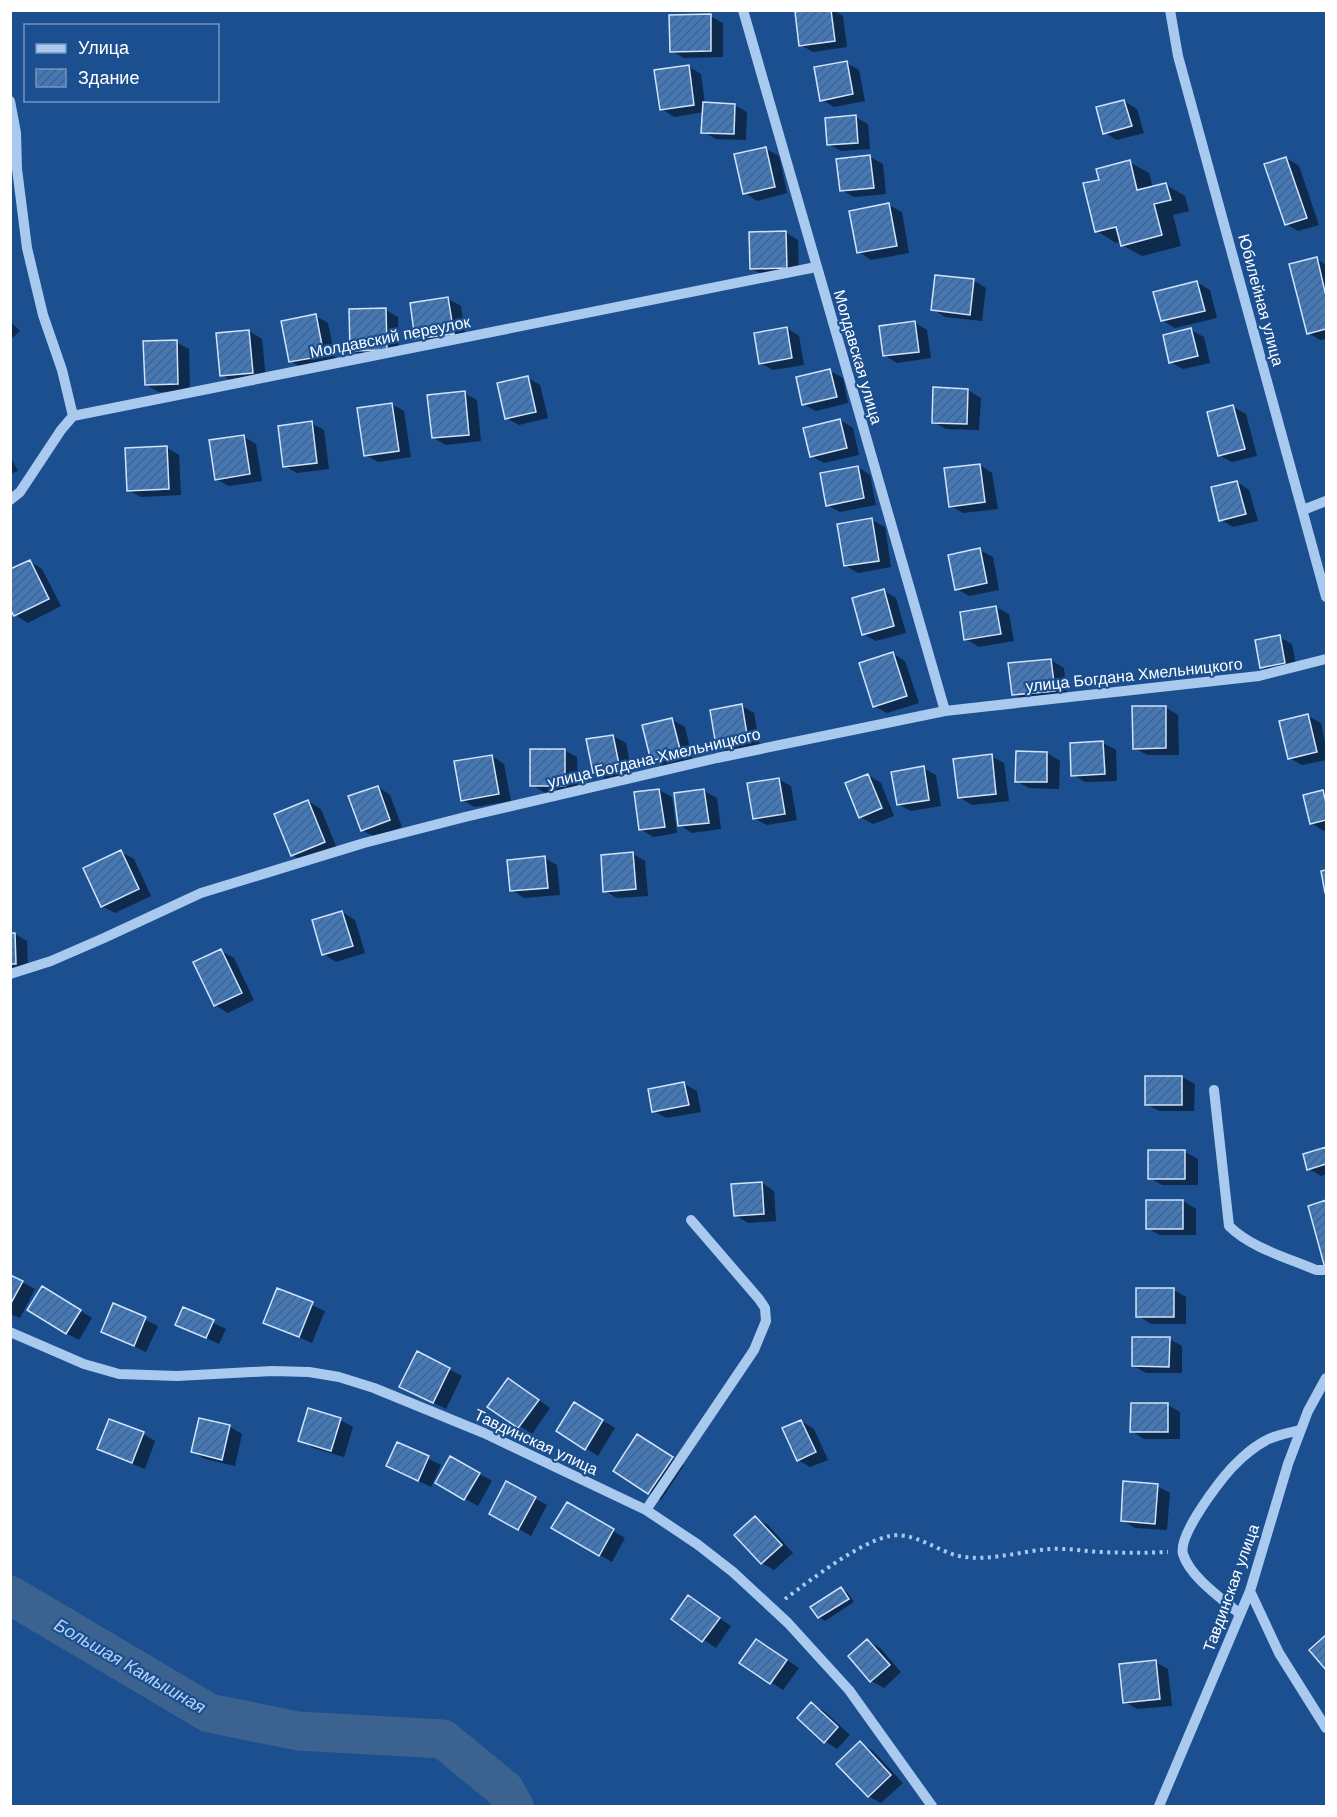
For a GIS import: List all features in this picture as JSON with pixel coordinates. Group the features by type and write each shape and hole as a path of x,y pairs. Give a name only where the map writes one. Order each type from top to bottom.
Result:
{"street":[{"name":"Молдавская улица","path":"743,10 945,711"},
{"name":"Юбилейная улица","path":"1170,10 1178,56 1326,597"},
{"path":"10,101 16,133 14,170 27,248 73,416 61,430 20,492 10,500"},
{"name":"Молдавский переулок","path":"73,416 816,267"},
{"path":"1303,510 1326,501"},
{"name":"улица Богдана Хмельницкого","path":"10,974 72,952 201,893 364,843 717,758 945,711 1259,676 1326,659"},
{"path":"1214,1090 1229,1226 1239,1236 1261,1246 1316,1270 1326,1270"},
{"path":"646,1510 754,1350 766,1321 765,1308 759,1299 691,1220"},
{"name":"Тавдинская улица","path":"10,1332 84,1364 119,1374 177,1376 272,1371 309,1372 339,1377 374,1388 484,1433 646,1510 697,1544 733,1572 773,1609 849,1690 932,1806"},
{"name":"Тавдинская улица","path":"1159,1806 1250,1591 1300,1430 1326,1378"},
{"path":"1240,1614 1209,1588 1188,1565 1182,1552 1184,1540 1192,1523 1224,1476 1265,1441 1300,1430"},
{"path":"1250,1591 1279,1653 1326,1728"}],"path":[{"path":"773,1609 817,1575 863,1547 893,1535 907,1536 960,1556 975,1557 1052,1549 1128,1553 1182,1552"}],"building":[{"path":"831,10 835,41 799,46 795,12"},
{"path":"711,14 711,51 670,52 669,15"},
{"path":"847,61 853,94 820,101 814,67"},
{"path":"689,65 694,105 660,110 654,70"},
{"path":"1124,100 1132,126 1103,134 1096,107"},
{"path":"703,102 735,104 734,134 701,133"},
{"path":"856,115 858,143 827,145 825,118"},
{"path":"766,147 775,187 743,194 734,154"},
{"path":"870,155 874,188 840,191 836,159"},
{"path":"1286,157 1307,218 1285,225 1264,164"},
{"path":"1130,160 1137,190 1166,183 1171,200 1154,204 1162,235 1121,246 1116,227 1095,232 1083,183 1099,180 1096,169"},
{"path":"889,203 897,246 857,253 849,211"},
{"path":"786,231 787,268 750,269 749,232"},
{"path":"1317,257 1326,296 1326,329 1307,334 1289,264"},
{"path":"935,275 974,279 970,315 931,310"},
{"path":"1197,281 1205,311 1161,321 1153,292"},
{"path":"448,297 454,334 415,339 410,303"},
{"path":"386,308 387,350 350,351 349,309"},
{"path":"316,314 324,356 289,362 281,321"},
{"path":"915,321 919,352 883,356 879,326"},
{"path":"787,327 792,358 759,364 754,333"},
{"path":"1191,328 1198,356 1169,363 1163,335"},
{"path":"249,330 253,373 220,376 216,333"},
{"path":"177,340 178,384 145,385 143,341"},
{"path":"830,369 837,397 802,405 796,377"},
{"path":"528,376 536,412 505,419 497,383"},
{"path":"933,387 968,389 967,424 932,423"},
{"path":"465,391 469,435 432,438 427,395"},
{"path":"392,403 399,451 364,456 357,408"},
{"path":"1233,405 1245,449 1218,456 1207,412"},
{"path":"840,419 847,448 810,457 803,428"},
{"path":"312,421 317,463 283,467 278,426"},
{"path":"244,435 250,474 215,480 209,440"},
{"path":"167,446 169,489 127,491 125,448"},
{"path":"980,464 985,502 949,507 944,468"},
{"path":"858,466 864,498 826,506 820,473"},
{"path":"1237,481 1246,514 1219,521 1211,487"},
{"path":"872,518 879,561 844,566 837,524"},
{"path":"980,548 987,583 955,590 948,555"},
{"path":"30,560 49,599 14,616 10,609 10,569"},
{"path":"884,589 894,626 862,635 852,598"},
{"path":"996,606 1001,634 964,640 960,612"},
{"path":"1280,635 1285,663 1260,668 1255,640"},
{"path":"893,652 907,696 873,707 859,663"},
{"path":"1051,659 1055,691 1012,695 1008,663"},
{"path":"742,704 748,741 716,746 710,710"},
{"path":"1132,706 1166,706 1166,748 1133,749"},
{"path":"1308,714 1317,752 1288,759 1279,721"},
{"path":"672,718 681,753 651,761 642,725"},
{"path":"613,735 620,769 593,773 586,739"},
{"path":"1103,741 1105,774 1071,776 1070,743"},
{"path":"530,749 565,749 565,786 530,786"},
{"path":"1016,751 1047,752 1047,782 1015,782"},
{"path":"992,754 996,794 958,798 953,759"},
{"path":"492,755 499,794 461,801 454,761"},
{"path":"924,766 929,800 897,805 891,772"},
{"path":"868,774 882,808 859,818 845,783"},
{"path":"779,778 785,814 753,819 747,783"},
{"path":"378,786 390,820 361,831 348,796"},
{"path":"659,789 665,827 639,830 634,792"},
{"path":"704,789 709,823 678,826 674,793"},
{"path":"1323,790 1326,820 1310,824 1303,795"},
{"path":"308,800 325,842 291,856 274,814"},
{"path":"121,850 139,889 101,907 83,868"},
{"path":"633,852 636,889 603,892 601,855"},
{"path":"545,856 548,888 510,891 507,860"},
{"path":"1326,870 1326,893 1325,893 1321,871"},
{"path":"342,911 353,946 322,955 312,920"},
{"path":"10,933 15,933 16,964 10,964"},
{"path":"221,949 242,993 214,1006 193,962"},
{"path":"1145,1076 1182,1076 1182,1105 1145,1105"},
{"path":"684,1082 689,1105 652,1112 648,1089"},
{"path":"1326,1147 1326,1164 1307,1170 1303,1154"},
{"path":"1148,1150 1185,1150 1185,1179 1148,1179"},
{"path":"762,1182 764,1214 734,1216 731,1184"},
{"path":"1146,1200 1183,1200 1183,1229 1146,1229"},
{"path":"1326,1200 1326,1268 1325,1268 1308,1206"},
{"path":"10,1275 23,1281 10,1305"},
{"path":"42,1286 81,1310 66,1334 27,1310"},
{"path":"277,1288 313,1302 299,1337 263,1323"},
{"path":"1136,1288 1174,1288 1174,1317 1136,1317"},
{"path":"113,1303 146,1317 134,1346 101,1332"},
{"path":"183,1307 214,1320 206,1338 175,1325"},
{"path":"1132,1337 1170,1337 1169,1367 1132,1366"},
{"path":"417,1351 450,1368 433,1403 399,1387"},
{"path":"508,1378 539,1400 518,1428 487,1407"},
{"path":"574,1402 603,1420 585,1450 556,1431"},
{"path":"1131,1403 1168,1403 1168,1432 1130,1432"},
{"path":"308,1408 341,1418 331,1451 298,1441"},
{"path":"199,1418 230,1425 222,1460 191,1452"},
{"path":"109,1419 144,1432 132,1463 97,1449"},
{"path":"801,1420 816,1452 797,1461 782,1428"},
{"path":"637,1434 673,1457 648,1494 613,1471"},
{"path":"397,1442 429,1456 418,1481 386,1466"},
{"path":"450,1456 480,1473 464,1500 435,1483"},
{"path":"506,1481 536,1497 518,1530 489,1514"},
{"path":"1123,1481 1158,1484 1155,1524 1121,1521"},
{"path":"567,1502 614,1529 599,1556 551,1528"},
{"path":"755,1516 782,1545 761,1564 734,1535"},
{"path":"841,1587 849,1599 818,1618 810,1607"},
{"path":"688,1595 720,1618 702,1642 671,1619"},
{"path":"1326,1635 1326,1670 1309,1650"},
{"path":"756,1639 787,1660 770,1684 739,1663"},
{"path":"867,1639 890,1665 870,1682 848,1656"},
{"path":"1156,1660 1160,1699 1123,1703 1119,1664"},
{"path":"811,1702 838,1727 824,1743 797,1718"},
{"path":"860,1741 891,1775 868,1797 836,1764"}],"waterway":[{"name":"Большая Камышная","path":"10,1595 209,1713 298,1731 443,1739 505,1790 514,1806"}]}
